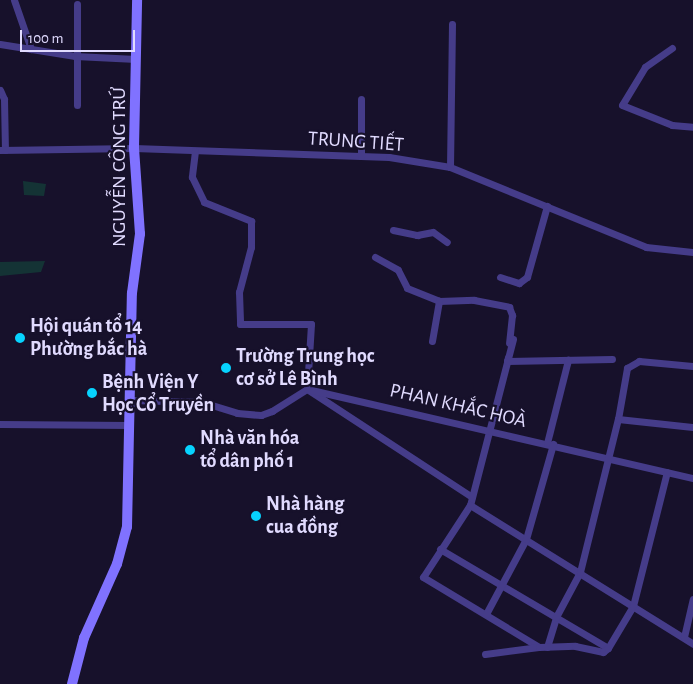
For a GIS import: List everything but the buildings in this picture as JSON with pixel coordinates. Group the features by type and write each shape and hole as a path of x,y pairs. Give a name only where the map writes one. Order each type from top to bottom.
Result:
{"main road":[{"name":"NGUYỄN CÔNG TRỨ","path":"72,684 84,638 117,564 124,540 131,400 132,293 140,234 134,148 137,0"}],"street":[{"path":"14,0 31,49"},
{"path":"77,4 75,56 77,105"},
{"path":"450,167 452,24"},
{"path":"0,44 75,56 136,59"},
{"path":"672,48 645,67 622,104 672,125 693,126"},
{"path":"0,90 4,99 2,150"},
{"path":"361,156 362,99"},
{"name":"TRUNG TIẾT","path":"2,150 134,148 361,156 450,167 646,247 693,252"},
{"path":"195,151 192,176 204,202 251,221 252,247 239,292 240,324 311,324 307,388"},
{"path":"500,277 519,283 527,277 547,206"},
{"path":"393,230 417,235 433,232 447,242"},
{"path":"375,257 398,270 407,288 439,301 474,300 509,307 512,315 507,361"},
{"path":"432,341 439,301"},
{"path":"513,339 470,505 423,577 539,647"},
{"path":"507,361 612,359"},
{"path":"486,614 526,539 568,360"},
{"path":"547,646 556,617 580,572 609,458 626,373 632,363 647,361 693,366"},
{"path":"131,400 202,402 237,413 261,414 272,411 307,388"},
{"path":"307,388 472,497"},
{"name":"PHAN KHẮC HOÀ","path":"307,388 490,429 693,478"},
{"path":"618,419 693,427"},
{"path":"0,424 130,425"},
{"path":"485,654 547,646 575,646 603,652 608,648 633,606 668,472"},
{"path":"470,505 684,636 693,644"},
{"path":"440,549 608,648"},
{"path":"684,636 693,599"}],"green space":[{"path":"23,181 46,184 44,196 24,195"},
{"path":"45,261 41,272 0,276 0,262"}],"place":[{"name":"Hội quán tổ 14 Phường bắc hà","path":"20,338"},
{"name":"Trường Trung học cơ sở Lê Bình","path":"226,368"},
{"name":"Bệnh Viện Y Học Cổ Truyền","path":"92,393"},
{"name":"Nhà văn hóa tổ dân phố 1","path":"190,450"},
{"name":"Nhà hàng cua đồng","path":"256,516"}]}
